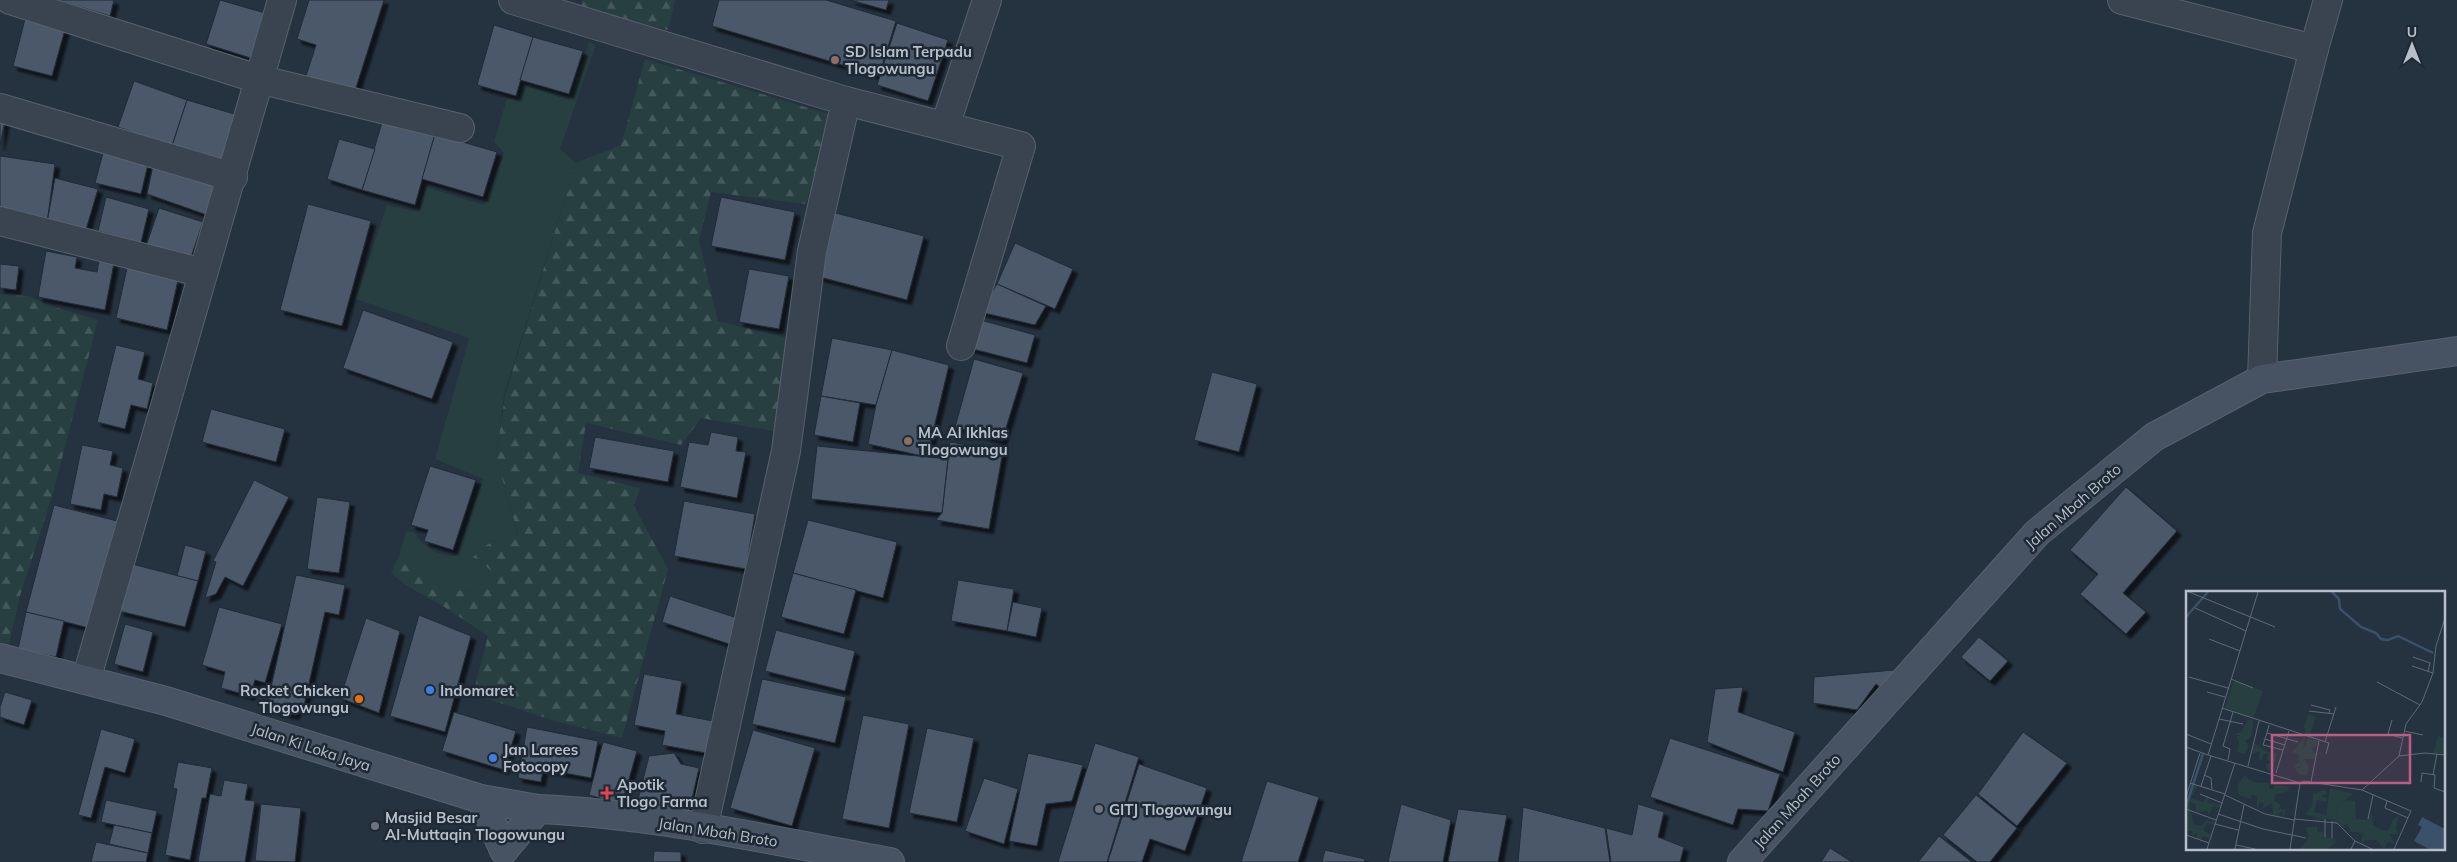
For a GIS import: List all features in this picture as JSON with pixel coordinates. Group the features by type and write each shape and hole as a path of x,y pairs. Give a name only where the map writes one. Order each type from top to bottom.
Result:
{"main road":[{"name":"Jalan Mbah Broto","path":"1742,862 2037,533 2154,437 2262,379 2457,351"},
{"name":"Jalan Ki Loka Jaya","path":"0,658 166,702 481,800 538,809"},
{"path":"481,800 503,856"},
{"name":"Jalan Mbah Broto","path":"538,809 584,811 703,829 890,862"},
{"path":"503,856 538,809"}],"street":[{"path":"10,0 258,79 460,128"},
{"path":"86,680 282,0"},
{"path":"513,0 846,101 1021,146 961,346"},
{"path":"946,126 987,0"},
{"path":"2122,0 2314,49"},
{"path":"2262,379 2267,233 2328,0"},
{"path":"703,829 786,451 812,251 846,101"},
{"path":"0,108 232,177"},
{"path":"0,221 203,273"}],"green space":[{"path":"582,0 675,0 668,30 580,8"},
{"path":"589,42 596,45 560,149 576,163 504,395 496,458 518,535 488,544 473,557 496,574 483,591 442,590 417,561 399,556 406,531 414,532 427,547 437,553 456,556 483,479 435,459 469,338 356,299 387,205 419,212 426,187 484,205 504,153 494,142 507,98 518,100 523,84 569,100"},
{"path":"645,59 832,115 806,204 711,192 699,241 718,321 792,339 779,432 701,418 681,445 586,423 578,473 640,488 634,506 668,569 622,738 555,721 473,694 488,636 446,608 404,584 391,573 399,556 417,561 442,590 483,591 496,574 473,557 488,544 518,534 496,458 505,395 576,163 621,145"},
{"path":"0,294 29,296 51,306 98,320 53,493 20,596 8,648 0,646"}],"building":[{"path":"57,0 114,0 110,16"},
{"path":"220,0 272,15 257,60 206,44"},
{"path":"309,0 384,0 353,97 304,82 316,45 297,39"},
{"name":"SD Islam Terpadu Tlogowungu","path":"719,0 826,0 896,21 879,76 712,26"},
{"path":"850,0 889,0 886,10"},
{"path":"26,15 66,26 52,76 13,66"},
{"path":"897,23 948,40 928,101 877,85"},
{"path":"494,25 533,37 516,96 477,85"},
{"path":"533,37 583,51 569,94 520,80"},
{"path":"134,81 187,100 172,146 118,127"},
{"path":"187,100 241,116 227,163 172,146"},
{"path":"0,113 6,115 0,146"},
{"path":"383,119 435,134 415,205 362,190"},
{"path":"435,134 497,152 483,197 422,179"},
{"path":"339,139 375,149 362,190 327,179"},
{"path":"103,153 148,164 141,194 95,183"},
{"path":"0,156 55,164 47,223 0,214"},
{"path":"154,161 218,181 207,215 147,194"},
{"path":"55,178 98,189 85,233 47,223"},
{"path":"106,197 149,209 139,251 117,246 119,237 98,231"},
{"path":"721,197 795,212 785,260 711,246"},
{"path":"308,204 371,221 342,326 280,310"},
{"path":"159,208 203,222 189,263 145,249"},
{"path":"832,212 924,236 907,300 816,276"},
{"path":"1015,243 1073,269 1055,309 997,284"},
{"path":"46,251 77,257 75,268 97,272 99,260 114,263 105,310 38,297"},
{"path":"0,264 19,266 16,290 0,288"},
{"path":"127,268 178,280 167,330 116,318"},
{"path":"749,269 789,276 779,329 739,322"},
{"path":"997,284 1046,306 1035,325 980,312"},
{"path":"363,310 453,342 432,399 343,368"},
{"path":"977,319 1035,335 1027,363 969,348"},
{"path":"832,338 892,350 876,405 821,396"},
{"path":"116,345 145,352 138,379 153,383 147,409 131,405 125,429 97,422"},
{"path":"892,350 949,365 927,457 868,444 876,405"},
{"path":"974,359 1023,373 1002,441 955,427"},
{"path":"1212,372 1257,384 1239,452 1194,440"},
{"path":"821,396 860,403 853,442 814,435"},
{"path":"211,409 285,429 276,462 202,442"},
{"path":"711,432 738,437 736,451 746,452 737,498 680,487 689,442 708,445"},
{"path":"595,437 674,451 668,482 589,468"},
{"path":"950,442 1003,451 989,529 936,520 942,513"},
{"path":"82,445 113,451 110,465 123,468 117,497 104,494 101,510 70,504"},
{"path":"817,446 948,459 942,513 811,499"},
{"path":"430,466 476,480 453,550 424,541 428,530 411,525"},
{"path":"254,480 289,497 243,586 225,577 216,594 205,598 216,562 213,561"},
{"path":"2126,487 2177,531 2123,593 2146,612 2126,634 2080,594 2098,574 2070,550"},
{"path":"317,497 350,502 339,573 307,569"},
{"path":"684,501 755,514 746,569 674,556"},
{"path":"54,505 117,521 89,628 26,612"},
{"path":"808,520 897,542 883,598 793,573"},
{"path":"185,545 206,551 198,581 177,576"},
{"path":"132,564 198,581 185,627 119,611"},
{"path":"793,573 856,590 844,634 781,617"},
{"path":"296,575 345,585 339,615 325,612 304,706 298,705 295,715 275,711 277,704 268,701"},
{"path":"958,580 1014,589 1007,631 951,621"},
{"path":"670,596 737,618 729,644 662,622"},
{"path":"1013,602 1042,608 1036,637 1007,631"},
{"path":"219,607 282,624 265,683 255,680 250,696 221,688 225,672 202,665"},
{"path":"26,612 64,621 56,657 18,649"},
{"path":"419,615 471,636 445,732 390,716"},
{"path":"366,618 400,631 379,713 340,698"},
{"path":"125,624 153,632 143,672 114,664"},
{"path":"776,630 855,651 845,691 765,671"},
{"path":"1979,637 2008,661 1990,681 1961,657"},
{"path":"1894,670 1899,675 1884,690 1876,684 1857,710 1813,703 1814,677"},
{"path":"644,674 682,681 676,714 713,721 706,753 662,745 665,731 634,725"},
{"path":"762,679 846,697 835,743 752,724"},
{"path":"1743,687 1738,712 1795,732 1783,772 1707,742 1715,689"},
{"path":"5,692 32,700 24,725 0,717 0,707"},
{"path":"454,712 516,731 504,770 442,751"},
{"path":"863,715 909,724 889,828 842,819"},
{"path":"527,727 598,741 591,778 543,769 541,782 518,778"},
{"path":"927,728 974,738 957,822 909,813"},
{"path":"101,729 135,739 125,773 105,767 91,818 78,815"},
{"path":"753,730 815,748 792,826 730,808"},
{"path":"2023,732 2067,763 2017,826 1978,794"},
{"path":"1670,738 1780,774 1768,811 1738,809 1733,825 1650,797"},
{"path":"603,742 637,751 622,804 589,795"},
{"name":"GITJ Tlogowungu","path":"1095,743 1139,757 1107,862 1058,862"},
{"path":"674,753 681,764 699,768 689,812 638,800 649,756"},
{"path":"1028,753 1083,765 1072,801 1046,804 1037,846 1009,841"},
{"path":"178,762 212,768 206,798 202,798 190,860 165,855 177,789 173,788"},
{"path":"1139,764 1207,788 1185,851 1150,839 1142,862 1110,862 1108,861"},
{"path":"984,778 1018,789 1004,844 965,831"},
{"path":"224,780 248,784 245,800 255,801 245,862 198,862 210,794 221,796"},
{"path":"1267,781 1319,797 1298,862 1241,862"},
{"path":"1976,795 2017,828 1990,862 1977,862 1943,835"},
{"path":"106,800 157,811 152,833 101,822"},
{"path":"261,804 301,808 295,862 255,861"},
{"path":"1401,804 1451,820 1443,862 1388,862"},
{"path":"1638,804 1664,812 1658,837 1684,847 1680,862 1611,862 1606,828 1632,835"},
{"path":"1523,807 1605,828 1610,862 1518,862"},
{"path":"1458,809 1507,815 1498,862 1448,862"},
{"path":"114,825 152,833 148,853 109,844"},
{"path":"1939,836 1972,862 1918,862"},
{"path":"96,842 148,853 146,862 91,862"},
{"path":"1830,848 1852,862 1821,862"},
{"path":"1325,850 1365,859 1364,862 1322,862"},
{"path":"654,851 681,852 681,862 653,862"}],"place":[{"name":"SD Islam Terpadu Tlogowungu","path":"835,60"},
{"name":"MA Al Ikhlas Tlogowungu","path":"908,441"},
{"name":"Indomaret","path":"430,690"},
{"name":"Rocket Chicken Tlogowungu","path":"359,699"},
{"name":"Jan Larees Fotocopy","path":"493,758"},
{"name":"Apotik Tlogo Farma","path":"607,793"},
{"name":"GITJ Tlogowungu","path":"1099,809"},
{"name":"Masjid Besar Al-Muttaqin Tlogowungu","path":"375,826"}]}
